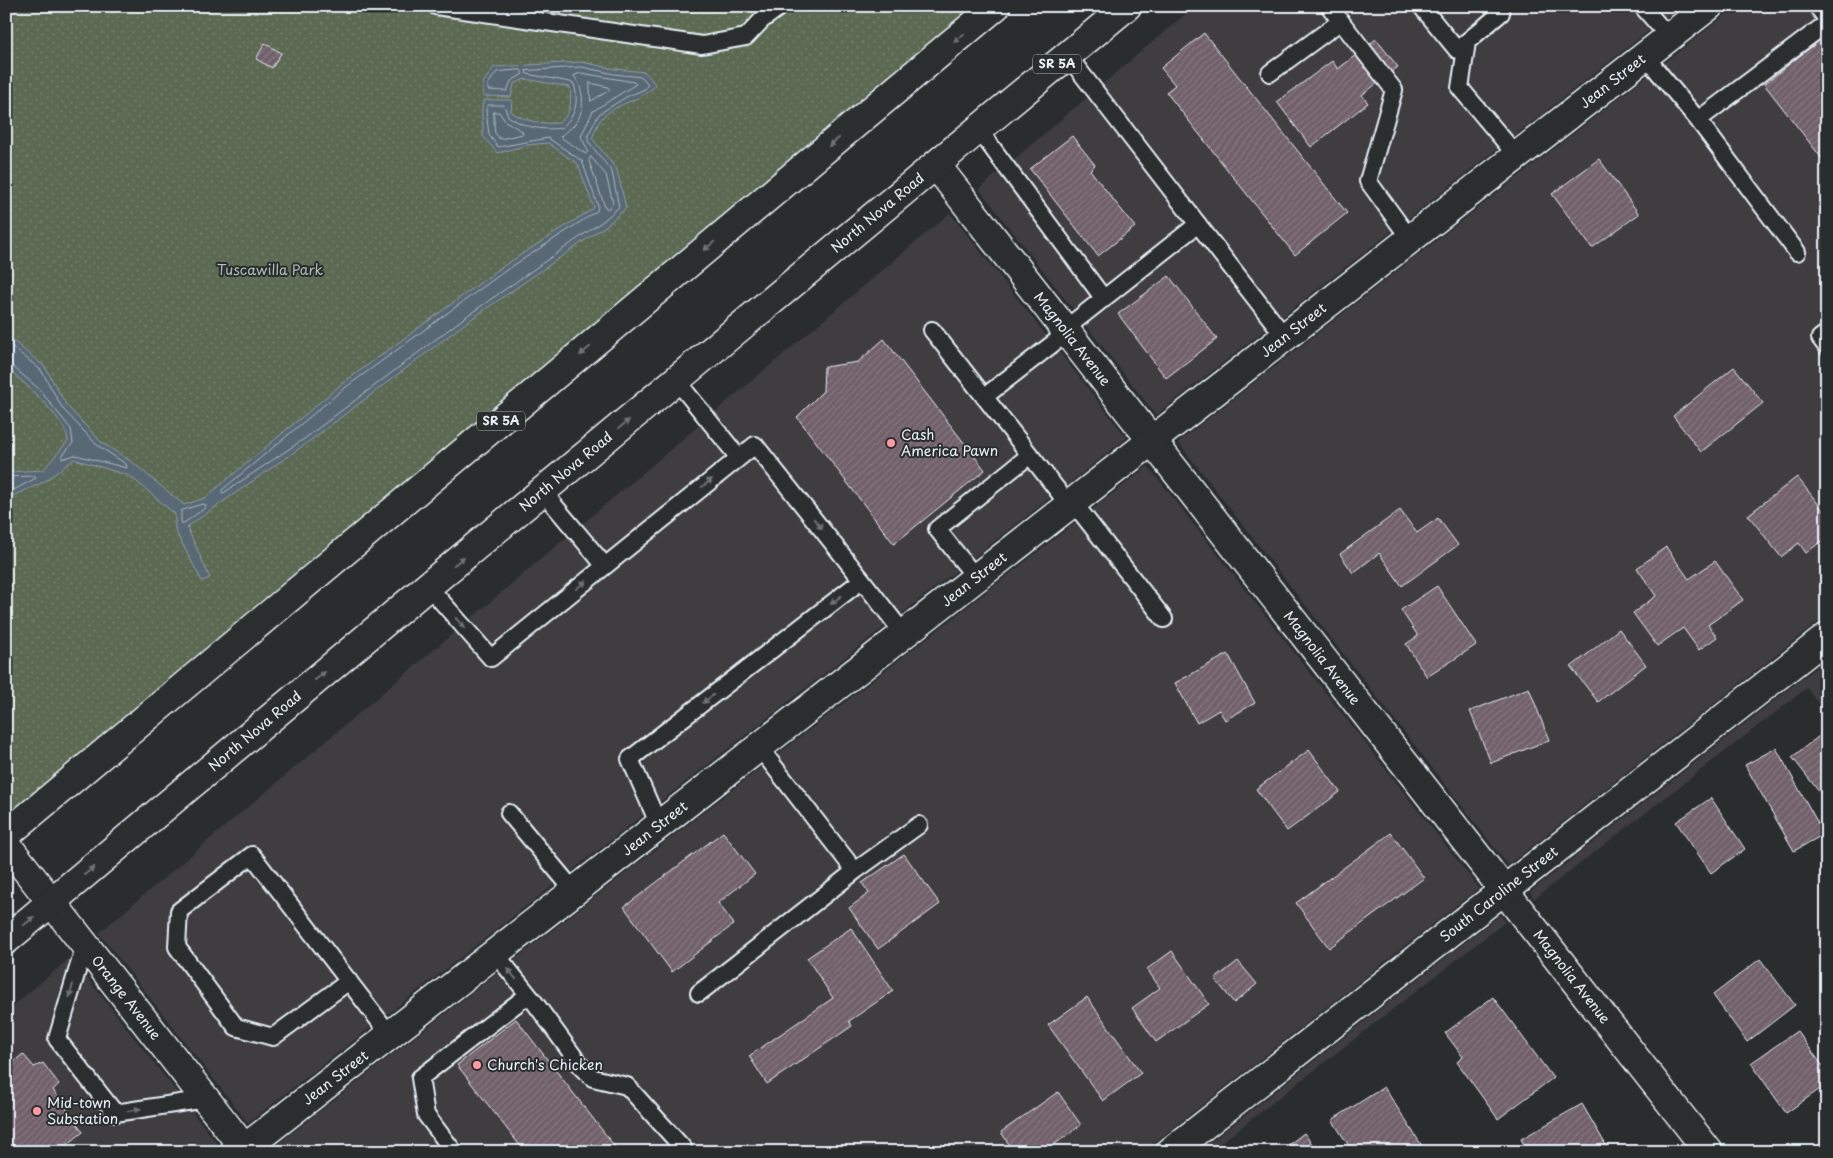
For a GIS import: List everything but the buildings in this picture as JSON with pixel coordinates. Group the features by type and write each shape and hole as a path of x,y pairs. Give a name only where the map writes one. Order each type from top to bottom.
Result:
{"street":[{"name":"SR 5A","path":"6,835 996,6"},
{"name":"North Nova Road","path":"6,940 428,586 1127,6"},
{"name":"Jean Street","path":"243,1151 659,824 1709,6"},
{"name":"Magnolia Avenue","path":"936,165 1709,1152"},
{"name":"South Caroline Street","path":"1170,1152 1827,637"},
{"name":"Orange Avenue","path":"6,844 206,1099 243,1151"}],"lane":[{"path":"436,6 702,46 746,37 762,20 781,6"},
{"path":"1329,6 1394,90 1368,181 1410,239"},
{"path":"1421,6 1457,50 1501,13 1496,6"},
{"path":"1642,6 1669,38"},
{"path":"1698,120 1827,21 1816,6"},
{"path":"1270,73 1341,22"},
{"path":"1467,42 1460,88 1517,156"},
{"path":"1068,56 1285,337"},
{"path":"1645,56 1698,120 1797,252"},
{"path":"979,130 1104,299"},
{"path":"984,397 1198,224"},
{"path":"932,330 1030,455 1164,619"},
{"path":"1827,333 1820,338 1827,347"},
{"path":"677,381 739,458"},
{"path":"428,586 491,658 755,445 904,634"},
{"path":"976,578 937,530 1030,455"},
{"path":"543,492 605,566"},
{"path":"659,824 630,759 862,580"},
{"path":"759,747 855,871"},
{"path":"509,813 574,891"},
{"path":"699,993 855,871 918,825"},
{"path":"349,981 273,1037 236,1027 177,947 178,911 252,854 349,981 390,1035"},
{"path":"85,944 57,1039 115,1113 206,1099"},
{"path":"495,953 582,1069 593,1078 628,1086 683,1148 678,1152"},
{"path":"454,1152 426,1115 420,1078 528,995"}],"shaded area":[{"path":"1195,6 1681,6 1156,415 979,189"},
{"path":"1737,6 1827,6 1827,615 1508,865 1178,442"},
{"path":"950,213 1127,438 248,1123 99,933"},
{"path":"1148,466 1479,888 1142,1152 270,1150"},
{"path":"1827,659 1827,716 1807,688 1534,899 1530,892"},
{"path":"1500,915 1505,922 1209,1152 1198,1152"},
{"path":"71,957 219,1146 211,1152 6,1152 6,1012"}],"green space":[{"name":"Tuscawilla Park","path":"6,6 996,6 6,835"}],"water":[{"path":"582,62 615,69 645,72 656,85 644,95 609,112 600,121 592,138 617,170 626,208 607,225 467,322 307,443 187,527 210,578 202,581 175,530 175,514 130,476 74,459 44,482 12,496 6,496 6,472 43,470 68,441 66,432 60,422 43,401 6,367 6,335 45,367 67,406 101,442 132,462 184,505 205,498 339,386 502,267 594,208 578,164 548,143 528,145 497,153 483,136 482,113 484,100 512,100 511,112 534,122 546,123 559,123 570,107 570,87 525,79 514,84 511,97 483,96 483,83 494,67"}],"place":[{"name":"Cash America Pawn","path":"891,443"},
{"name":"Church's Chicken","path":"477,1065"},
{"name":"Mid-town Substation","path":"37,1111"}]}
